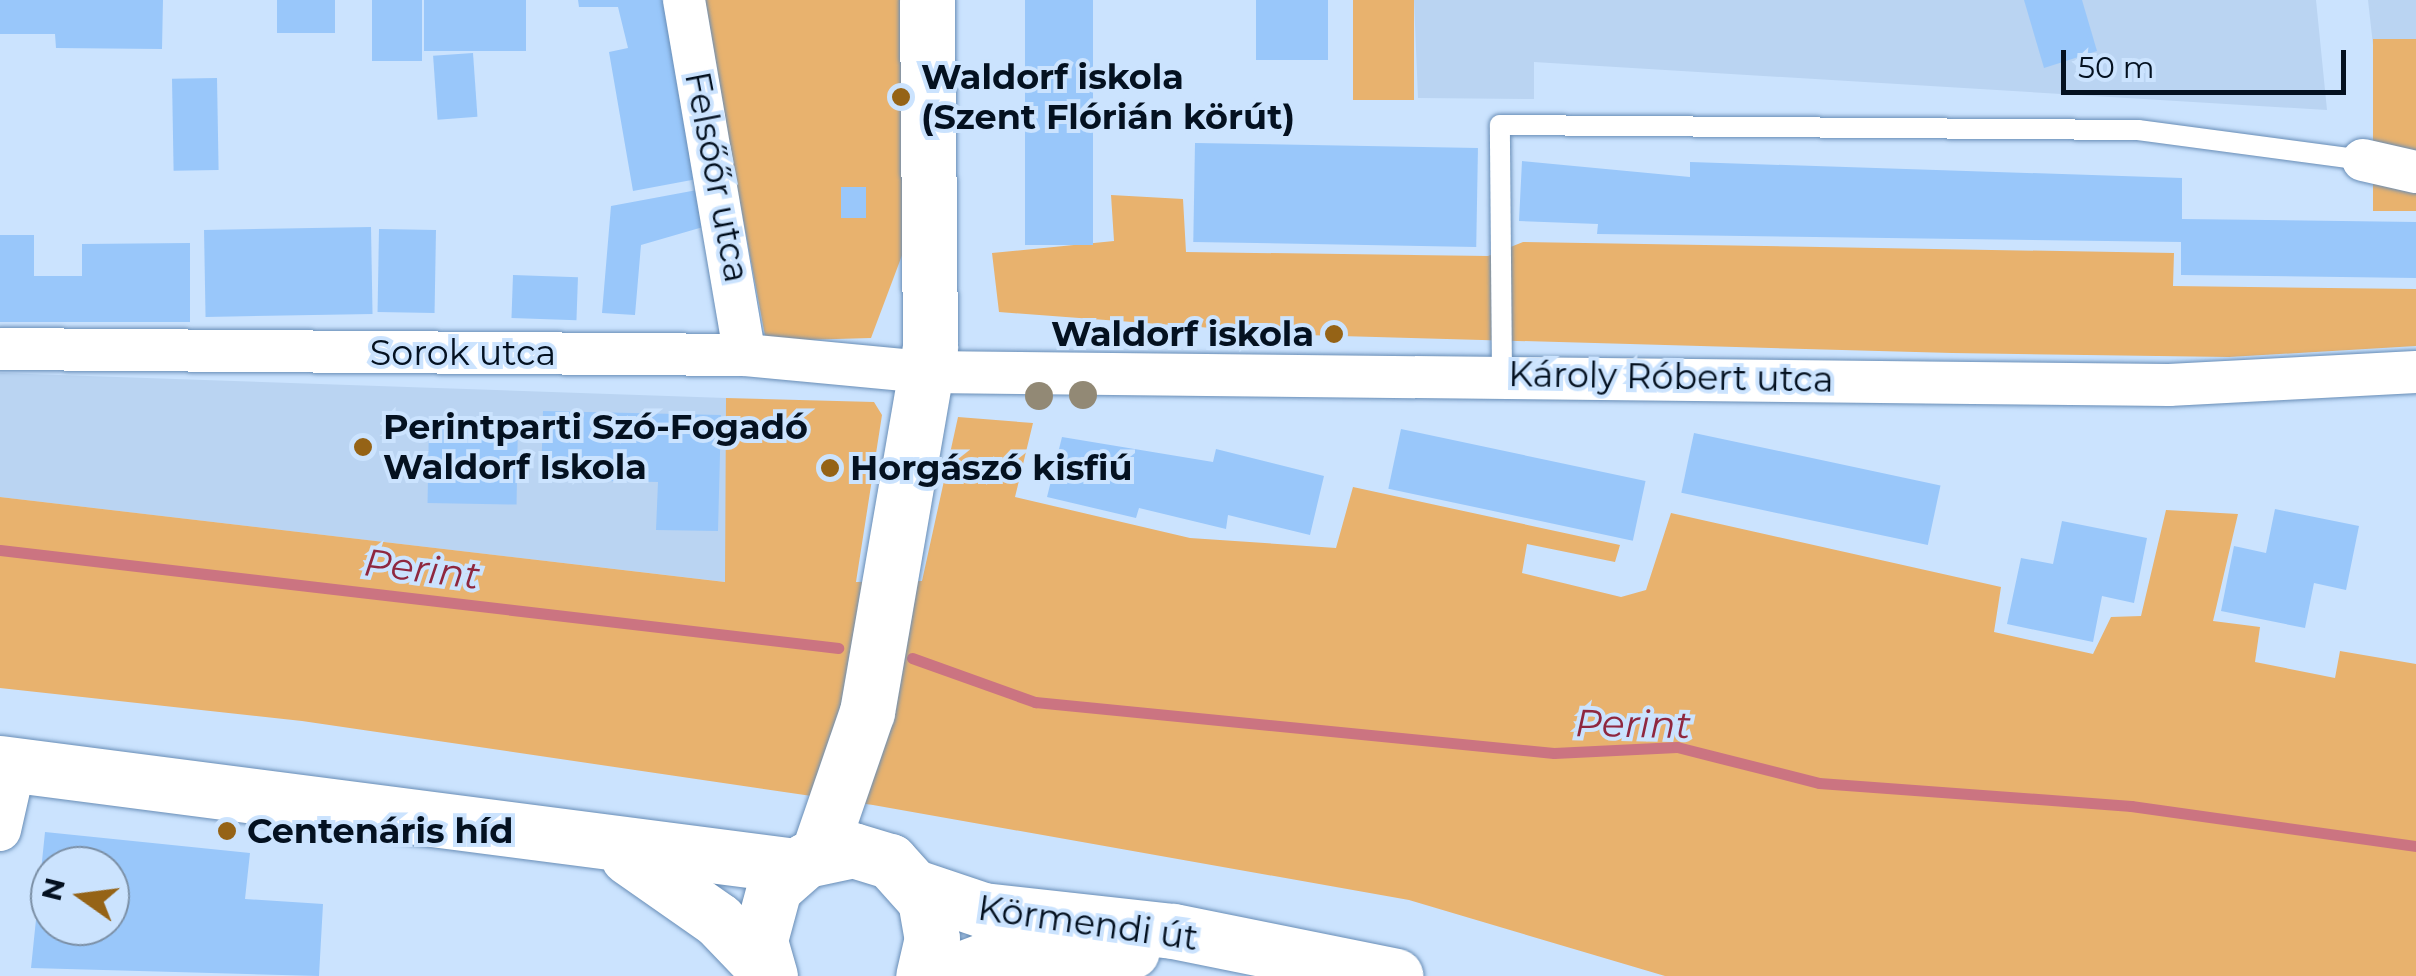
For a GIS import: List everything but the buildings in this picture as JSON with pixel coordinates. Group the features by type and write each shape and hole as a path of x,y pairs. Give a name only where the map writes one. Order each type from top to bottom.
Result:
{"street":[{"name":"Felsőőr utca","path":"684,0 744,355"},
{"path":"769,974 762,918 807,860 862,743 926,372 936,232 927,0"},
{"path":"2363,160 2416,172"},
{"name":"Sorok utca","path":"0,349 744,355 926,372"},
{"name":"Károly Róbert utca","path":"926,372 1502,374 2169,385 2416,372"},
{"path":"862,743 904,875 932,920 922,976"},
{"path":"0,830 7,765 612,847 807,860"},
{"path":"612,847 703,908 769,974"},
{"name":"Körmendi út","path":"807,860 853,850 983,910 1260,950 1396,976"},
{"name":"Körmendi út","path":"942,976 990,958 1260,950"}],"lane":[{"path":"1502,374 1500,125 2138,130 2363,160"}],"shaded area":[{"path":"702,0 907,0 910,234 871,338 766,341"},
{"path":"1353,0 1414,0 1414,100 1353,100"},
{"path":"1414,0 2316,0 2327,110 1534,62 1534,99 1418,98"},
{"path":"2368,0 2416,0 2416,39 2373,45"},
{"path":"2373,39 2416,39 2416,211 2373,211"},
{"path":"1111,195 1183,199 1186,252 1488,256 1523,242 2174,253 2173,286 2416,289 2416,346 2229,357 1952,353 1305,335 999,312 992,253 1114,241"},
{"name":"Perintparti Szó-Fogadó Waldorf Iskola","path":"0,373 726,398 726,582 0,497"},
{"path":"726,398 874,402 882,415 856,582 922,581 958,417 1033,423 1015,497 1190,538 1336,548 1353,487 1620,545 1615,562 1527,544 1522,573 1621,597 1646,590 1671,513 2001,587 1994,632 2093,654 2111,617 2141,616 2166,510 2238,514 2213,621 2260,627 2255,662 2335,678 2340,651 2416,664 2416,976 1665,976 1409,900 873,805 302,721 0,688 0,497 725,582"}],"waterway":[{"name":"Perint","path":"0,550 838,648"},
{"name":"Perint","path":"912,658 1035,702 1554,753 1677,747 1819,783 2131,806 2416,846"}],"place":[{"name":"Waldorf iskola (Szent Flórián körút)","path":"901,97"},
{"name":"Waldorf iskola","path":"1334,334"},
{"name":"Perintparti Szó-Fogadó Waldorf Iskola","path":"363,447"},
{"name":"Horgászó kisfiú","path":"830,468"},
{"name":"Centenáris híd","path":"227,831"}]}
